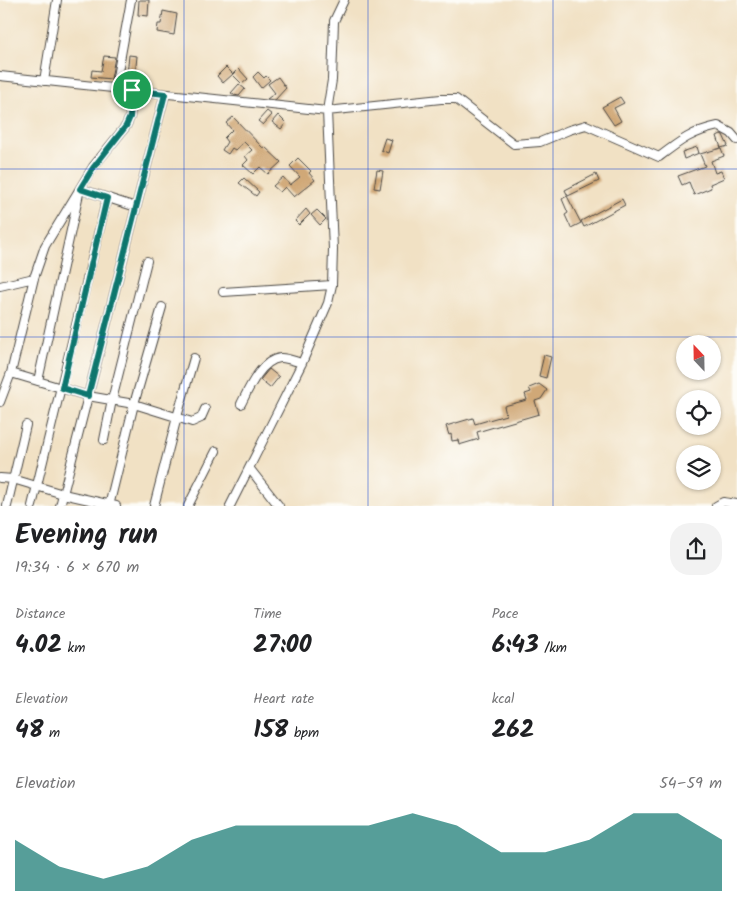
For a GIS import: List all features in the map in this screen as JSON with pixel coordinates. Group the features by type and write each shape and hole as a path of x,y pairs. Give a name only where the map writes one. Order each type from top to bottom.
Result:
{"street":[{"path":"44,81 57,0"},
{"path":"116,88 131,0"},
{"path":"230,506 302,363 328,303 332,286 333,249 327,110 332,80 334,21 344,0"},
{"path":"0,76 327,110 456,99 514,144 540,142 586,125 660,156 701,129 718,126 737,140"},
{"path":"0,402 11,373 34,278 45,246 93,168 126,126 130,117 132,90"},
{"path":"60,506 165,94"},
{"path":"80,189 136,207"},
{"path":"38,381 80,189"},
{"path":"32,506 107,198"},
{"path":"104,440 112,400 147,261"},
{"path":"0,286 34,278"},
{"path":"223,292 332,286"},
{"path":"0,478 13,479 89,503 111,505 134,404 162,307"},
{"path":"241,404 253,379 270,362 280,357 302,363"},
{"path":"154,506 194,358"},
{"path":"11,373 88,396 134,404 192,422 196,422 201,418 205,409"},
{"path":"7,506 26,426"},
{"path":"188,506 216,451"},
{"path":"250,469 279,506"},
{"path":"716,506 723,502 737,504"}],"building":[{"path":"139,0 149,0 148,16 138,15"},
{"path":"163,11 177,14 174,35 157,32 158,24 161,24"},
{"path":"129,55 137,56 135,76 127,75"},
{"path":"104,56 115,57 111,79 91,77 92,70 101,71"},
{"path":"226,67 233,74 223,83 217,76"},
{"path":"239,69 248,79 242,84 233,75"},
{"path":"258,72 264,78 266,76 270,80 261,88 253,77"},
{"path":"278,77 286,88 275,100 267,99 275,93 268,84"},
{"path":"239,84 245,89 239,96 234,95 231,93"},
{"path":"620,97 624,103 614,108 621,121 614,125 602,107"},
{"path":"267,111 272,115 263,125 258,121"},
{"path":"278,115 286,123 281,129 272,122"},
{"path":"233,117 263,148 265,147 281,162 268,174 260,167 253,174 243,165 248,160 245,156 252,150 244,142 235,150 232,148 228,154 222,150 227,142 224,138 232,130 226,123"},
{"path":"721,134 728,146 721,148 717,136"},
{"path":"385,138 392,140 388,153 381,150"},
{"path":"697,147 699,153 684,159 682,152"},
{"path":"721,148 724,156 711,161 715,173 721,171 724,178 710,184 711,188 694,195 689,182 682,185 678,176 705,166 700,154"},
{"path":"298,158 311,171 309,173 315,180 294,197 285,187 280,192 273,186 283,177 290,185 300,177 290,166"},
{"path":"377,170 383,171 380,189 374,188"},
{"path":"596,174 599,181 568,196 565,190"},
{"path":"244,178 259,192 256,196 239,183"},
{"path":"567,196 581,223 571,228 565,215 568,213 562,199"},
{"path":"622,199 625,205 584,227 581,221"},
{"path":"306,209 310,214 299,225 295,221"},
{"path":"317,210 326,219 320,225 311,215"},
{"path":"544,355 551,357 546,378 539,376"},
{"path":"269,369 279,377 270,388 260,380"},
{"path":"539,384 547,390 541,399 535,401 539,414 477,432 479,439 459,445 458,440 452,441 451,434 449,435 446,426 473,418 475,424 506,415 504,406 527,400 525,394 531,392 529,388"}],"route":[{"path":"132,90 165,94 88,396 62,388 107,198 80,189 93,168 126,126 130,117 132,90"}]}
